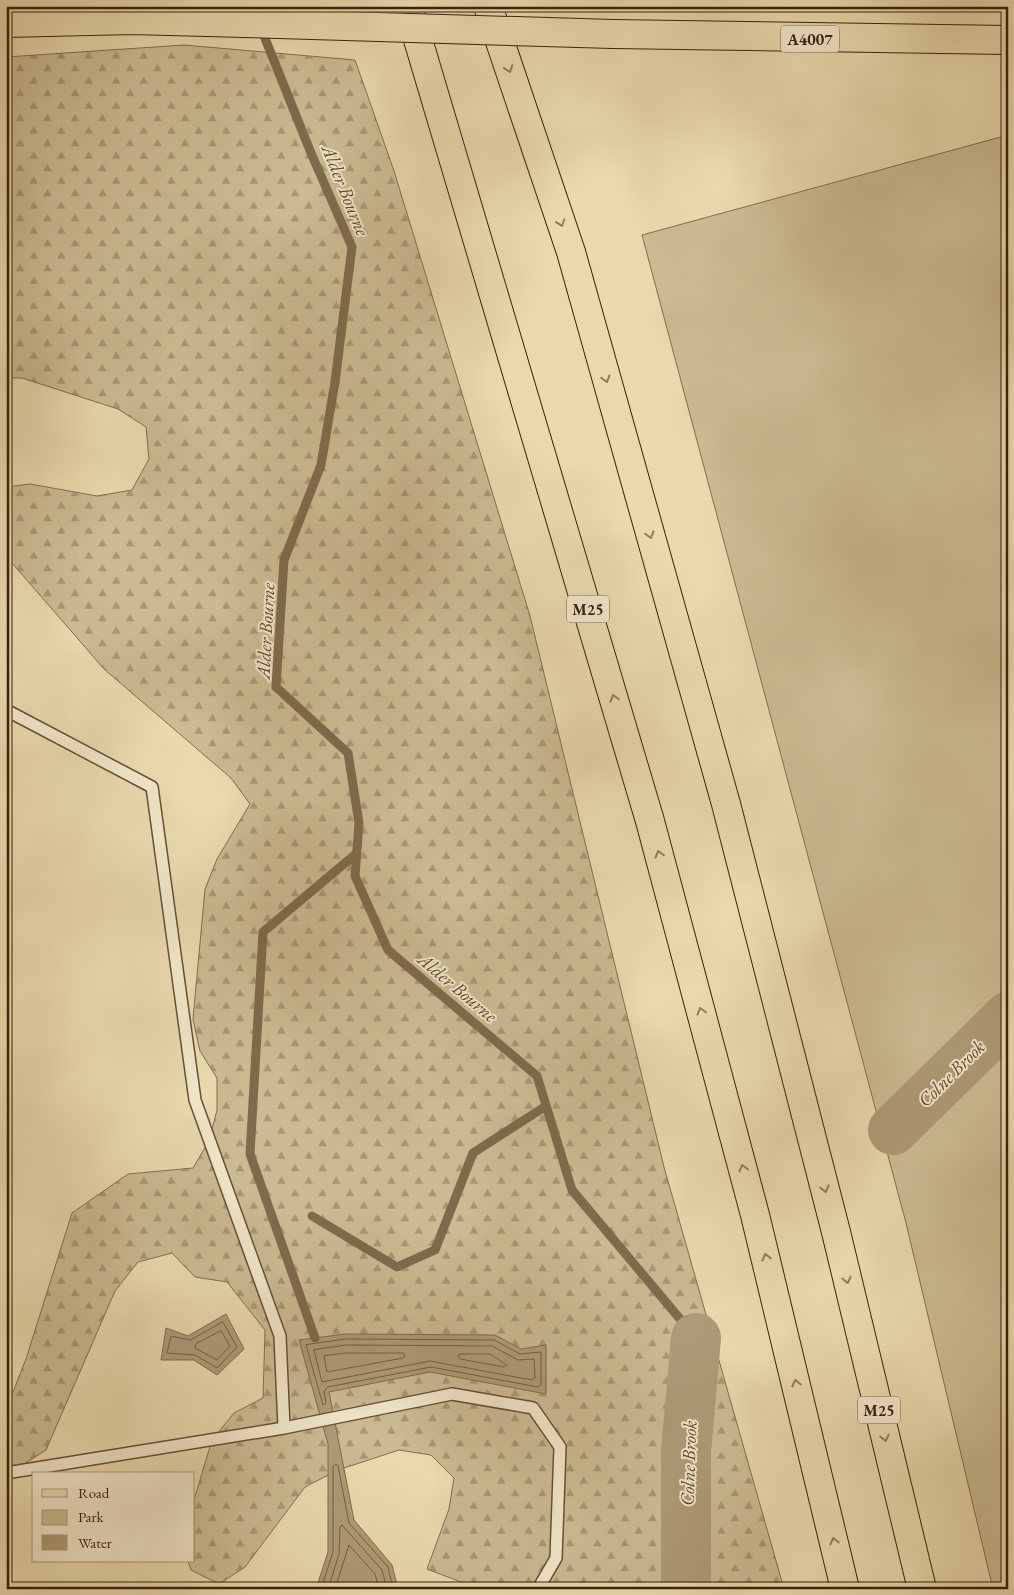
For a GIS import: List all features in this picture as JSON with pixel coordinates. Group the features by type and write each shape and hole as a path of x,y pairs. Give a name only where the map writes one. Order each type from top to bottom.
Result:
{"main road":[{"name":"M25","path":"408,6 648,811 755,1215 845,1589"},
{"name":"M25","path":"488,6 574,262 726,804 836,1232 922,1589"},
{"name":"A4007","path":"6,23 132,20 613,34 1008,40"}],"lane":[{"path":"6,710 152,787 195,1100 280,1336 284,1428"},
{"path":"6,1473 284,1428 452,1394 533,1408 560,1447 556,1558 538,1589"}],"green space":[{"path":"184,45 355,60 394,171 530,616 664,1167 784,1589 479,1589 427,1569 449,1509 454,1478 431,1455 399,1450 338,1470 305,1487 245,1567 219,1584 191,1570 188,1562 195,1562 195,1497 212,1440 234,1413 263,1398 265,1330 227,1282 195,1277 172,1253 138,1262 115,1291 46,1450 16,1469 6,1462 6,1410 26,1359 72,1213 128,1174 193,1168 209,1141 217,1110 217,1078 200,1051 193,1019 205,889 217,859 250,804 231,778 104,669 6,556 6,487 30,484 97,496 132,490 149,459 146,427 118,409 22,378 6,378 6,57"},
{"path":"1008,135 1008,1589 993,1589 906,1223 642,235"}],"water":[{"path":"226,1314 244,1349 217,1375 194,1360 161,1360 166,1328 188,1336"},
{"path":"345,1334 495,1335 521,1349 546,1345 546,1394 430,1372 329,1392 354,1520 392,1565 398,1589 316,1589 328,1552 328,1444 299,1340"}],"waterway":[{"name":"Alder Bourne","path":"252,6 311,153 352,247 335,382 321,465 284,560 276,687 348,753 359,823 355,876 388,950 537,1076 572,1190 696,1338"},
{"path":"315,1338 250,1154 263,932 357,853"},
{"name":"Colne Brook","path":"893,1130 1008,1017"},
{"path":"312,1216 397,1267 435,1250 473,1153 546,1106"},
{"name":"Colne Brook","path":"686,1589 686,1452 696,1338"}]}
